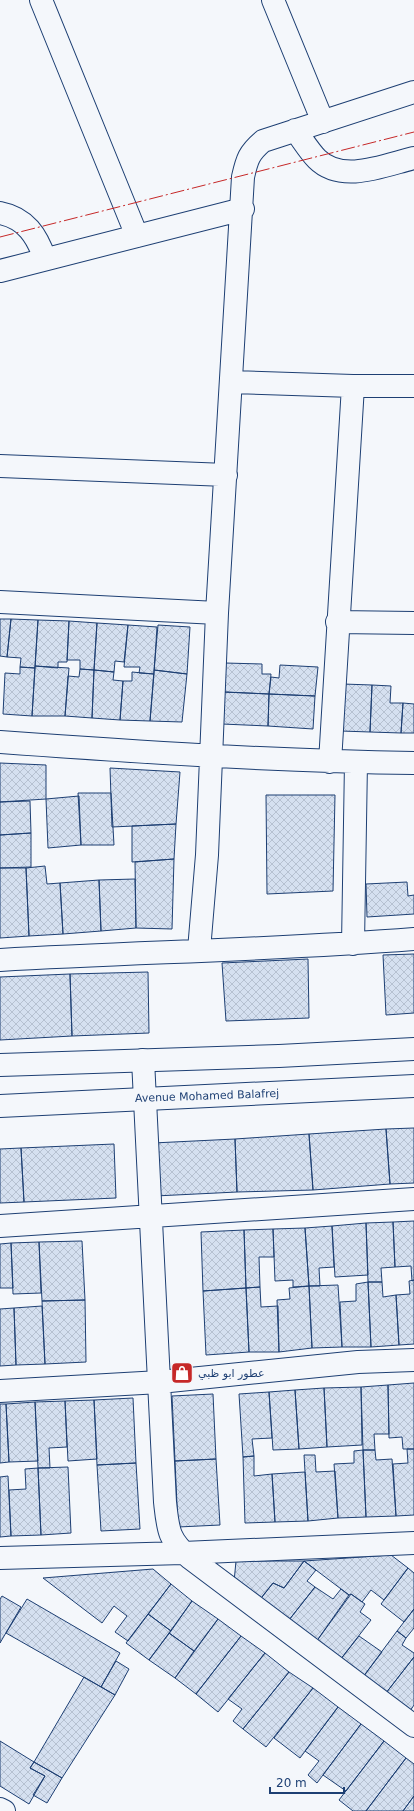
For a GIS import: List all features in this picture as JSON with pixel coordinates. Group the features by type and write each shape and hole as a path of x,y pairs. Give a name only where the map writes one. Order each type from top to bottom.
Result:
{"street":[{"path":"41,0 137,236"},
{"path":"273,0 323,122"},
{"path":"199,950 207,855 217,613 243,209 243,177 247,161 252,150 263,141 414,92"},
{"path":"295,130 318,160 331,169 345,172 359,171 414,158"},
{"path":"0,271 243,209"},
{"path":"0,213 14,217 33,232 39,241 45,259"},
{"path":"232,382 353,386 414,386"},
{"path":"330,762 337,622 347,498 353,386"},
{"path":"0,466 226,475"},
{"path":"0,602 217,613"},
{"path":"337,622 414,623"},
{"path":"0,742 211,756 330,762 414,763"},
{"path":"353,944 356,762"},
{"path":"0,960 353,944 414,939"},
{"path":"0,1065 334,1054 414,1049"},
{"path":"143,1060 167,1522 170,1536 183,1553 414,1726"},
{"name":"Avenue Mohamed Balafrej","path":"0,1106 414,1086"},
{"path":"0,1226 414,1199"},
{"path":"0,1391 160,1382 294,1370 358,1362 414,1360"},
{"path":"0,1558 183,1553 414,1543"},
{"path":"0,1809 4,1811"}],"building":[{"path":"0,619 11,619 7,657 0,656"},
{"path":"11,619 38,620 35,668 20,667 21,658 7,657"},
{"path":"38,620 69,621 67,662 58,662 58,668 35,666"},
{"path":"69,621 97,623 94,670 80,669 80,660 67,660"},
{"path":"97,623 128,625 124,662 115,661 114,672 94,670"},
{"path":"128,625 157,627 154,674 139,673 140,667 124,667"},
{"path":"158,625 190,627 187,674 154,670"},
{"path":"225,663 262,664 262,674 271,674 269,694 224,692"},
{"path":"280,665 318,667 315,696 269,694 271,677 279,678"},
{"path":"35,666 69,668 65,716 32,716"},
{"path":"20,667 35,668 32,716 3,714 5,673 20,674"},
{"path":"80,669 94,670 92,718 65,716 68,676 79,677"},
{"path":"94,670 114,672 113,680 123,681 120,720 92,718"},
{"path":"154,670 187,674 182,722 150,721"},
{"path":"132,672 154,674 150,721 120,720 123,681 132,681"},
{"path":"343,684 372,685 370,732 341,731"},
{"path":"372,685 391,686 390,703 403,703 401,733 370,732"},
{"path":"224,692 269,694 268,726 222,724"},
{"path":"269,694 315,696 313,729 268,726"},
{"path":"403,703 414,704 414,733 401,733"},
{"path":"0,763 46,765 46,799 0,802"},
{"path":"110,768 180,772 176,824 112,827"},
{"path":"78,793 111,793 114,845 81,845"},
{"path":"266,795 335,795 333,891 267,894"},
{"path":"79,796 81,845 48,848 46,799"},
{"path":"30,801 31,833 0,835 0,802"},
{"path":"176,824 174,859 132,862 132,826"},
{"path":"31,833 31,867 0,868 0,835"},
{"path":"174,859 172,929 136,928 135,862"},
{"path":"45,866 47,884 60,883 63,934 29,936 26,868"},
{"path":"0,868 26,868 29,936 0,938"},
{"path":"135,879 136,928 101,931 99,880"},
{"path":"99,880 101,931 63,934 60,883"},
{"path":"407,882 408,896 414,895 414,914 367,917 366,884"},
{"path":"414,954 414,1013 386,1015 383,955"},
{"path":"308,959 309,1018 226,1021 222,963"},
{"path":"148,972 149,1033 72,1036 70,974"},
{"path":"70,974 72,1036 0,1040 0,977"},
{"path":"414,1128 414,1183 390,1184 386,1129"},
{"path":"386,1129 390,1184 313,1190 309,1134"},
{"path":"309,1134 313,1190 237,1192 235,1139"},
{"path":"235,1139 237,1192 155,1196 153,1143"},
{"path":"114,1144 116,1198 24,1202 21,1148"},
{"path":"21,1148 24,1202 0,1203 0,1149"},
{"path":"414,1221 414,1280 412,1281 411,1266 395,1267 393,1222"},
{"path":"393,1222 395,1267 381,1268 382,1282 368,1282 366,1223"},
{"path":"366,1223 368,1275 335,1277 332,1226"},
{"path":"332,1226 334,1267 319,1268 320,1286 309,1286 305,1228"},
{"path":"305,1228 309,1286 293,1287 293,1280 275,1281 273,1229"},
{"path":"273,1229 274,1257 259,1257 260,1287 246,1288 244,1230"},
{"path":"244,1230 246,1288 203,1291 201,1232"},
{"path":"82,1241 85,1300 42,1301 39,1242"},
{"path":"39,1242 41,1293 13,1294 11,1243"},
{"path":"11,1243 13,1288 0,1288 0,1244"},
{"path":"414,1280 414,1344 399,1345 396,1295 410,1294 409,1281"},
{"path":"368,1282 371,1347 342,1347 340,1302 356,1301 356,1284"},
{"path":"368,1282 382,1282 383,1297 396,1295 399,1345 371,1347"},
{"path":"338,1285 342,1347 312,1348 309,1286"},
{"path":"309,1286 312,1348 279,1352 277,1300 290,1299 289,1288"},
{"path":"260,1287 261,1307 278,1306 279,1352 249,1352 246,1288"},
{"path":"246,1288 249,1352 206,1355 203,1291"},
{"path":"85,1300 86,1362 45,1364 42,1301"},
{"path":"42,1306 45,1364 16,1365 14,1308"},
{"path":"14,1308 16,1365 0,1366 0,1309"},
{"path":"414,1383 414,1449 403,1449 402,1437 389,1438 388,1385"},
{"path":"388,1385 389,1434 374,1434 375,1450 363,1450 361,1387"},
{"path":"361,1387 362,1445 327,1447 324,1388"},
{"path":"324,1388 327,1447 299,1449 295,1390"},
{"path":"295,1390 299,1449 273,1450 269,1392"},
{"path":"269,1392 272,1438 252,1439 254,1456 243,1457 239,1394"},
{"path":"213,1394 216,1459 175,1461 172,1396"},
{"path":"133,1398 136,1463 97,1465 94,1400"},
{"path":"94,1400 97,1459 68,1461 65,1401"},
{"path":"65,1401 67,1447 49,1448 50,1468 38,1468 35,1402"},
{"path":"35,1402 38,1461 9,1462 6,1404"},
{"path":"0,1404 6,1404 9,1462 0,1463"},
{"path":"407,1449 414,1449 414,1515 396,1516 393,1464 408,1463"},
{"path":"363,1450 366,1517 338,1518 334,1464 354,1463 354,1451"},
{"path":"363,1450 375,1450 376,1460 392,1459 396,1516 366,1517"},
{"path":"304,1455 315,1455 316,1472 335,1471 338,1518 308,1521"},
{"path":"254,1456 254,1476 272,1474 275,1522 245,1523 243,1457"},
{"path":"216,1459 220,1525 178,1527 175,1461"},
{"path":"136,1463 140,1529 101,1531 97,1465"},
{"path":"68,1467 71,1533 41,1535 38,1468"},
{"path":"38,1468 41,1535 11,1536 9,1490 26,1489 25,1469"},
{"path":"305,1472 308,1521 275,1522 272,1474"},
{"path":"8,1476 11,1536 0,1537 0,1477"},
{"path":"391,1555 408,1568 384,1600 371,1590 362,1602 351,1594 349,1595 304,1561"},
{"path":"236,1561 304,1561 284,1588 273,1583 259,1601 234,1582"},
{"path":"304,1561 316,1570 307,1581 315,1587 289,1620 261,1598 273,1583 284,1588"},
{"path":"408,1568 414,1573 414,1609 404,1622 381,1604"},
{"path":"153,1569 171,1584 128,1641 115,1632 127,1616 114,1606 102,1623 43,1578"},
{"path":"171,1584 192,1601 171,1631 148,1614"},
{"path":"315,1587 333,1599 341,1589 349,1595 316,1642 289,1620"},
{"path":"351,1594 365,1604 360,1612 371,1620 340,1660 316,1642"},
{"path":"2,1596 21,1607 0,1643 0,1599"},
{"path":"27,1599 120,1653 101,1687 6,1633"},
{"path":"192,1601 218,1619 194,1651 169,1633"},
{"path":"414,1609 414,1628 406,1638 397,1631"},
{"path":"148,1614 171,1631 149,1660 126,1643"},
{"path":"218,1619 241,1636 196,1694 175,1678"},
{"path":"397,1631 406,1638 402,1645 414,1653 414,1657 386,1693 363,1677"},
{"path":"169,1633 194,1651 175,1678 149,1660"},
{"path":"241,1636 265,1653 218,1712 196,1694"},
{"path":"359,1636 382,1652 363,1677 340,1660"},
{"path":"265,1653 289,1672 243,1729 233,1721 242,1709 228,1699"},
{"path":"414,1657 414,1705 410,1711 386,1693"},
{"path":"116,1661 129,1669 115,1695 101,1687"},
{"path":"289,1672 313,1688 266,1747 243,1729"},
{"path":"84,1677 115,1695 62,1778 34,1762"},
{"path":"313,1688 338,1707 300,1758 274,1738"},
{"path":"338,1707 361,1724 317,1783 308,1775 319,1761 305,1751"},
{"path":"361,1724 384,1741 346,1791 323,1775"},
{"path":"0,1741 34,1762 30,1768 45,1776 29,1804 0,1786"},
{"path":"384,1741 406,1758 366,1811 353,1811 339,1800"},
{"path":"406,1758 414,1764 414,1796 403,1811 366,1811"},
{"path":"34,1762 62,1778 47,1803 33,1795 45,1776 30,1768"},
{"path":"414,1796 414,1811 403,1811"}],"power":[{"path":"0,237 414,132"}],"place":[{"name":"عطور ابو ظبي","path":"182,1373"}]}
